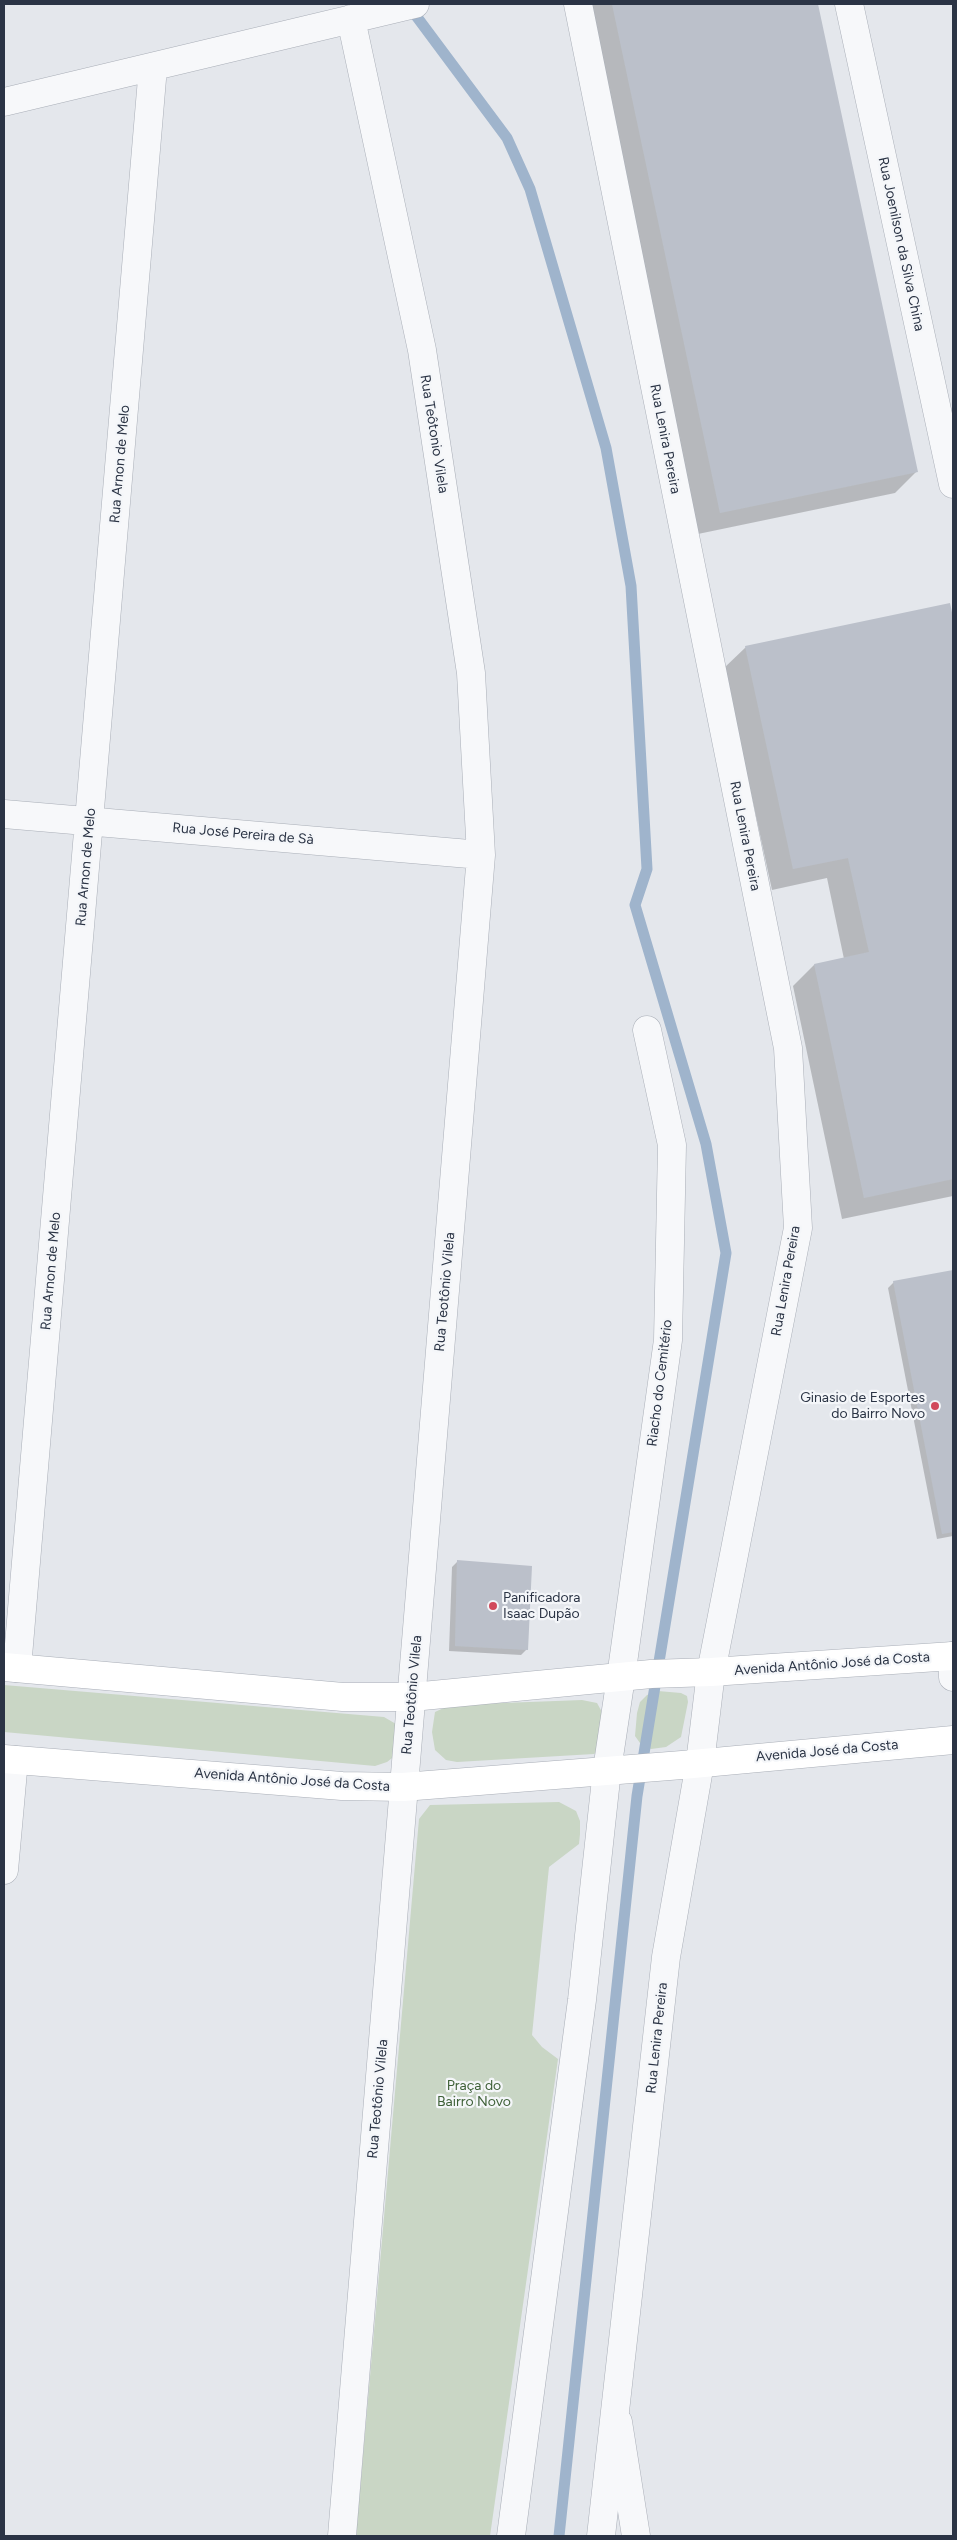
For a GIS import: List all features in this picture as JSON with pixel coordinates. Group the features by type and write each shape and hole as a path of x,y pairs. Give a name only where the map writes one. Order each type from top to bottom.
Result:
{"main road":[{"name":"Avenida Antônio José da Costa","path":"11,1667 343,1697 412,1697 651,1674 953,1663"},
{"name":"Avenida José da Costa","path":"691,1764 953,1740"},
{"name":"Avenida Antônio José da Costa","path":"9,1759 342,1786 403,1787 691,1764"}],"street":[{"path":"4,102 414,4"},
{"name":"Rua Lenira Pereira","path":"578,4 788,1048 798,1228 700,1673 691,1764 666,1957 615,2405 602,2536"},
{"name":"Rua Joenilson da Silva China","path":"849,4 953,484"},
{"name":"Rua Teôtonio Vilela","path":"351,19 422,350 471,674 482,855"},
{"name":"Rua Arnon de Melo","path":"11,1667 90,821 153,67"},
{"name":"Rua José Pereira de Sà","path":"4,814 482,855"},
{"name":"Rua Teotônio Vilela","path":"342,2536 482,855"},
{"name":"Riacho do Cemitério","path":"621,1677 668,1340 672,1145 647,1030"},
{"path":"511,2536 582,2000 607,1770 621,1677"},
{"path":"4,1870 9,1759"},
{"name":"Rua Lenira Pereira","path":"615,2405 636,2536"}],"green space":[{"path":"4,1685 384,1717 396,1724 396,1755 387,1762 375,1766 4,1732"},
{"path":"658,1691 681,1693 687,1696 688,1702 681,1737 666,1747 651,1749 640,1743 635,1736 637,1713 640,1702 647,1695"},
{"path":"582,1700 597,1703 603,1714 601,1748 594,1754 457,1762 446,1760 435,1750 432,1732 435,1712 450,1705"},
{"name":"Praça do Bairro Novo","path":"559,1802 576,1811 580,1821 580,1834 579,1844 549,1867 532,2035 542,2047 558,2059 490,2536 356,2536 419,1819 430,1805"}],"building":[{"path":"612,4 818,4 918,472 720,513"},
{"path":"950,603 953,617 953,1179 864,1198 814,964 869,952 848,858 793,869 745,646"},
{"name":"Ginasio de Esportes do Bairro Novo","path":"953,1270 953,1532 942,1534 893,1281"},
{"name":"Panificadora Isaac Dupão","path":"457,1560 532,1566 528,1650 455,1646"}],"waterway":[{"path":"408,5 507,138 530,189 606,448 631,586 647,869 635,905 706,1144 726,1253 637,1796 559,2536"}],"place":[{"name":"Ginasio de Esportes do Bairro Novo","path":"935,1406"},
{"name":"Panificadora Isaac Dupão","path":"493,1606"}]}
